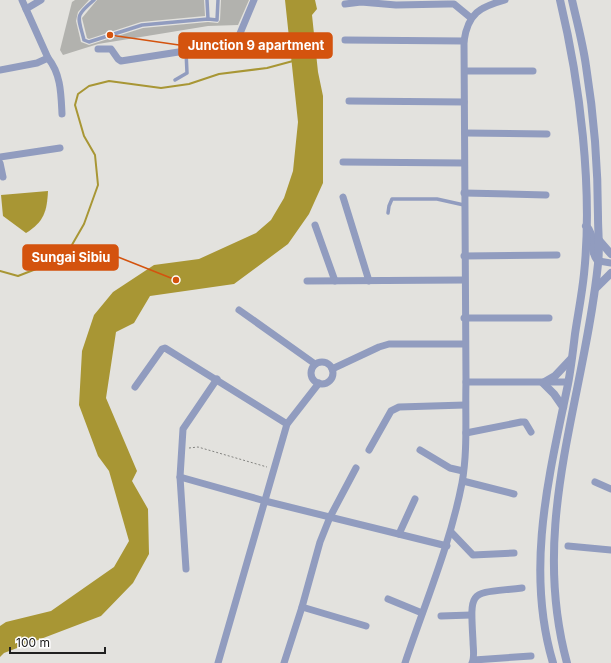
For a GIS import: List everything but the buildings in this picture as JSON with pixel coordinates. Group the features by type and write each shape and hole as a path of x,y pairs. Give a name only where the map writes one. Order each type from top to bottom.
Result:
{"street":[{"path":"22,0 48,58 56,70 60,89 62,114"},
{"path":"26,9 41,0"},
{"path":"98,49 111,49 121,61 236,43 254,0"},
{"path":"406,663 422,613 447,546 463,481 466,433 464,318 464,41 466,30 471,18 481,8 505,0"},
{"path":"553,0 561,4 573,70 583,143 586,225 584,273 568,382 543,509 540,542 543,618 553,663"},
{"path":"566,663 553,573 556,512 564,450 582,366 599,262 598,169 586,66 572,1"},
{"path":"344,4 379,2 454,4 471,18"},
{"path":"345,40 464,41"},
{"path":"0,70 37,63 48,58"},
{"path":"465,71 533,71"},
{"path":"349,101 464,102"},
{"path":"464,133 547,134"},
{"path":"0,157 60,148"},
{"path":"343,162 464,163"},
{"path":"0,163 3,177"},
{"path":"464,193 546,194"},
{"path":"343,197 369,281"},
{"path":"315,225 335,281"},
{"path":"586,225 591,232 593,254 599,262 611,264"},
{"path":"598,239 611,254"},
{"path":"464,256 557,255"},
{"path":"595,290 611,273"},
{"path":"307,281 464,280"},
{"path":"239,310 315,364"},
{"path":"464,318 549,318"},
{"path":"332,369 379,346 389,344 465,344"},
{"path":"135,387 162,349 165,348 217,379 286,424"},
{"path":"543,383 555,376 571,359"},
{"path":"324,362 332,369 333,373 330,380 319,383 314,380 312,369 315,364 324,362"},
{"path":"466,382 568,382 576,376 582,366"},
{"path":"186,568 180,477 183,430 217,379"},
{"path":"218,663 275,470 286,424 319,383"},
{"path":"543,383 554,394 563,407"},
{"path":"369,450 391,411 395,408 465,405"},
{"path":"466,433 520,422 525,422 531,432"},
{"path":"420,450 450,468 463,471"},
{"path":"284,663 302,607 320,542 330,517 356,468"},
{"path":"180,477 265,501 447,546"},
{"path":"463,481 514,494"},
{"path":"595,482 611,489"},
{"path":"398,534 415,499"},
{"path":"451,532 473,555 514,553"},
{"path":"568,546 611,550"},
{"path":"522,588 480,593 472,602 473,661 531,656"},
{"path":"388,599 422,613"},
{"path":"302,607 366,626"},
{"path":"441,616 472,615"}],"lane":[{"path":"94,0 81,10 78,17 84,40 87,41 146,24 208,19 216,20 218,18 218,0"},
{"path":"207,0 208,19"},
{"path":"175,80 187,73 186,51"},
{"path":"388,213 392,199 436,199 464,205"}],"path":[{"path":"181,448 198,447 275,470"}],"shaded area":[{"path":"285,0 315,0 317,9 312,15 318,72 323,96 323,183 309,214 288,244 234,284 150,296 134,323 116,332 106,398 137,471 132,481 148,509 149,554 133,583 101,616 4,653 0,657 0,626 6,622 51,611 114,567 129,541 109,471 98,456 79,405 82,351 94,315 113,292 154,265 199,259 256,233 271,220 284,198 293,171 298,122"},
{"path":"48,191 47,204 41,220 26,233 3,216 1,195"}],"waterway":[{"path":"0,271 18,276 49,264 69,250 84,224 98,185 95,155 84,136 75,105 78,94 89,86 109,81 161,88 189,84 219,74 267,68 293,61"}],"place":[{"name":"Junction 9 apartment","path":"110,35"},
{"name":"Sungai Sibiu","path":"176,280"}]}
